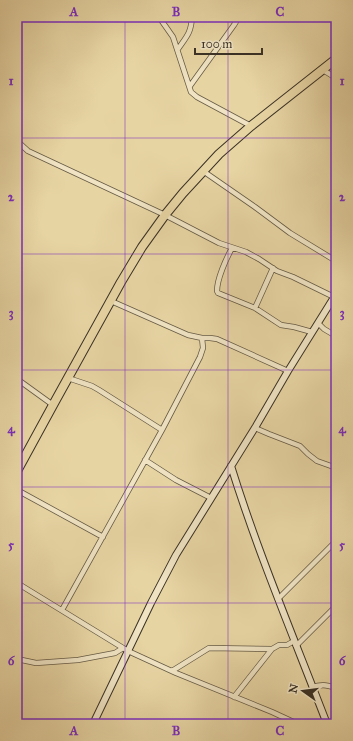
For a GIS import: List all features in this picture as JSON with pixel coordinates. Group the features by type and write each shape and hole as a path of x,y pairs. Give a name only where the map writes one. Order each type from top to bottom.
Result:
{"highway":[{"path":"17,471 121,282 165,215 219,154 251,126 336,59"}],"main road":[{"path":"93,724 125,650 176,555 335,295"},
{"path":"231,466 244,507 326,724"}],"street":[{"path":"159,17 173,36 192,92 197,97 251,126"},
{"path":"178,49 190,32 192,17"},
{"path":"190,86 236,19 242,17"},
{"path":"323,70 336,78"},
{"path":"17,141 28,151 165,215 219,243 246,252 274,268 335,295"},
{"path":"203,171 290,233 336,261"},
{"path":"232,248 224,265 218,284 218,293 255,308 282,325 312,332"},
{"path":"255,308 274,268"},
{"path":"111,301 188,335 217,339 288,371"},
{"path":"318,323 324,329 336,336"},
{"path":"62,610 162,430 200,357 203,348 202,338"},
{"path":"68,378 100,390 162,430"},
{"path":"17,379 53,405"},
{"path":"255,428 300,446 317,461 331,466 336,466"},
{"path":"145,460 176,480 211,498"},
{"path":"17,490 103,537"},
{"path":"278,599 336,540"},
{"path":"17,582 125,650 298,724"},
{"path":"234,696 272,649 279,645 295,644 336,606"},
{"path":"172,671 210,648 272,649"},
{"path":"17,659 36,663 78,660 125,650"},
{"path":"312,687 324,685 336,688"}]}
